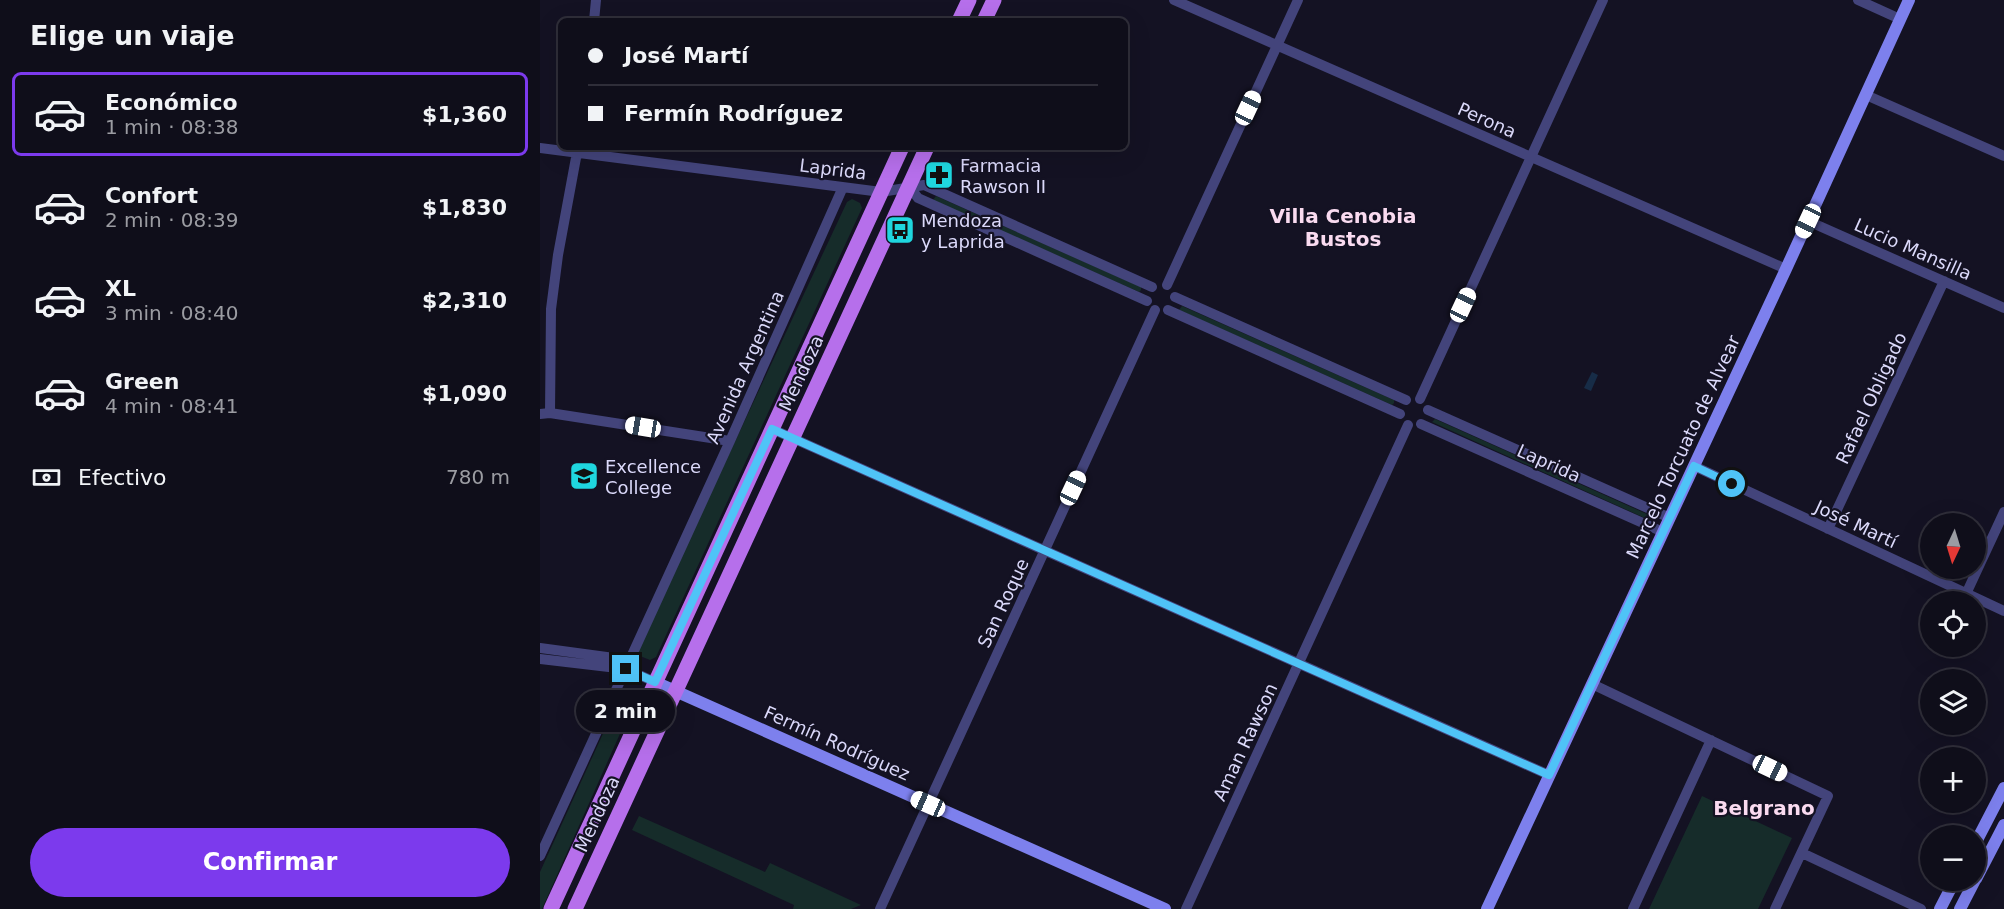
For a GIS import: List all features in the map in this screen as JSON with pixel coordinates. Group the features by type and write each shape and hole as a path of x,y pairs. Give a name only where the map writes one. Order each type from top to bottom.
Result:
{"main road":[{"path":"960,18 969,0"},
{"path":"985,18 994,0"},
{"name":"Mendoza","path":"551,909 901,150"},
{"name":"Mendoza","path":"575,909 926,150"}],"street":[{"path":"594,18 596,0"},
{"name":"Perona","path":"1174,0 1786,269"},
{"path":"1167,285 1298,0"},
{"path":"1420,399 1603,0"},
{"path":"1858,0 1900,19"},
{"name":"Marcelo Torcuato de Alvear","path":"1486,909 1786,269 1909,0"},
{"path":"1866,95 2004,156"},
{"name":"Laprida","path":"540,148 558,149"},
{"path":"578,150 558,255 551,309 545,414 730,441"},
{"name":"Laprida","path":"578,150 881,192 924,185 1152,287"},
{"path":"909,186 918,198 1147,301 1155,310 1168,310 1400,414"},
{"name":"Avenida Argentina","path":"540,856 730,441 843,187"},
{"name":"Lucio Mansilla","path":"1808,221 2004,308"},
{"name":"Rafael Obligado","path":"1828,529 1944,281"},
{"path":"1147,301 1152,287 1167,285 1172,289 1175,297 1174,304 1168,310"},
{"path":"1175,297 1406,400"},
{"name":"San Roque","path":"880,909 1155,310"},
{"path":"1420,399 1428,410 1426,418 1416,426 1408,425 1402,419 1400,407 1406,400 1420,399"},
{"name":"Laprida","path":"1428,410 1670,518"},
{"name":"Laprida","path":"1421,424 1663,532"},
{"name":"Aman Rawson","path":"1186,909 1408,425"},
{"path":"772,429 1549,775"},
{"name":"José Martí","path":"1694,466 1960,591"},
{"path":"1967,591 2004,512"},
{"name":"José Martí","path":"1986,603 2004,611"},
{"name":"Fermín Rodríguez","path":"540,648 614,658 626,669"},
{"name":"Fermín Rodríguez","path":"540,659 626,669 928,804 1144,905 1165,909"},
{"path":"1592,684 1828,796 1776,909"},
{"path":"1633,909 1711,740"},
{"path":"1985,825 2004,788"},
{"path":"1986,859 2004,825"},
{"path":"1802,853 1921,909"},
{"path":"1940,909 1949,891"},
{"path":"1960,909 1969,891"}],"green space":[{"path":"936,196 1141,287 1141,290 1139,292 933,200"},
{"path":"852,199 860,203 862,208 656,657 650,660 640,656 638,649 847,202"},
{"path":"1182,306 1394,400 1394,403 1392,405 1179,310"},
{"path":"1435,419 1649,515 1649,517 1647,519 1432,422"},
{"path":"625,692 634,695 635,700 542,909 540,909 540,872 621,694"},
{"path":"1702,796 1792,838 1758,909 1649,909"},
{"path":"639,816 765,872 770,863 861,905 851,909 793,909 794,905 632,830"}],"water":[{"path":"1592,372 1598,375 1591,391 1584,388"}],"place":[{"name":"Farmacia Rawson II","path":"939,175"},
{"name":"Mendoza y Laprida","path":"900,230"},
{"name":"Excellence College","path":"584,476"}],"district":[{"name":"Villa Cenobia Bustos","path":"1343,228"},
{"name":"Belgrano","path":"1764,808"}],"route":[{"path":"626,669 655,682 772,429 1549,775 1694,466 1732,484"}]}
